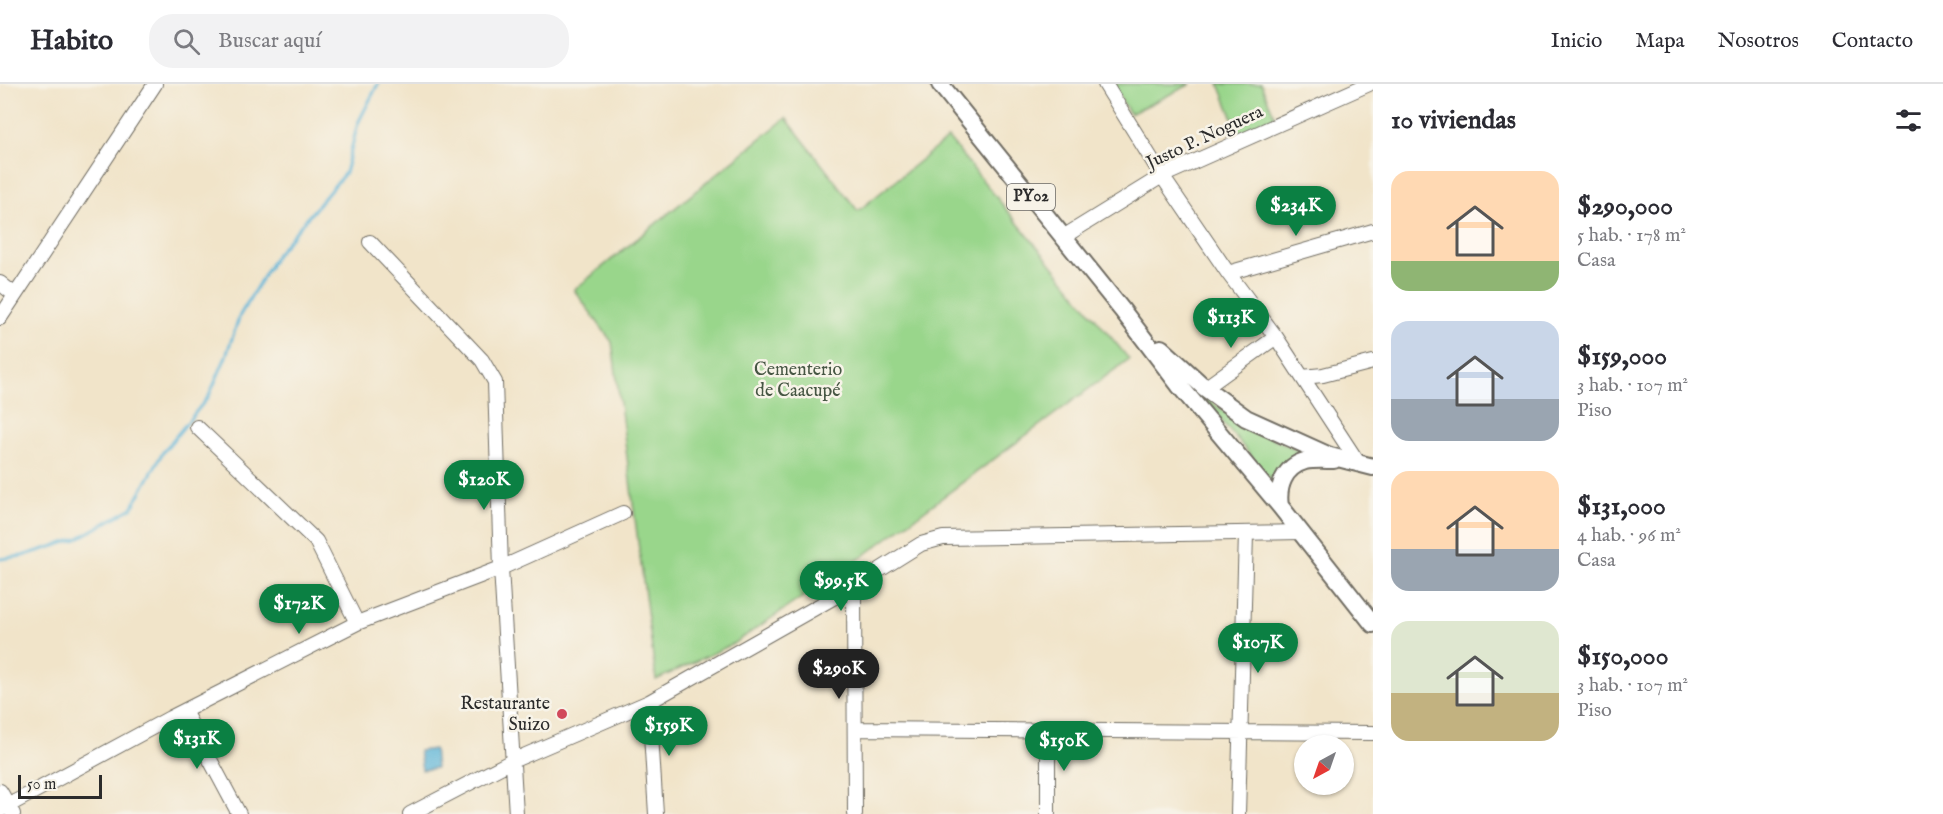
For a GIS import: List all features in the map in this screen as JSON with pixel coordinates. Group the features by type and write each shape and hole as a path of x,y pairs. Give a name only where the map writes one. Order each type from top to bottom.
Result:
{"main road":[{"name":"PY02","path":"940,84 1122,310 1179,385 1301,532 1373,624"},
{"name":"PY02","path":"1122,310 1205,388 1246,418 1358,464"},
{"path":"1280,507 1279,488 1283,479 1297,465 1305,461 1358,464"}],"street":[{"path":"0,318 155,84"},
{"path":"1105,84 1162,176 1228,273 1276,337 1358,464"},
{"name":"Justo P. Noguera","path":"1063,237 1162,176 1369,84"},
{"path":"1228,273 1373,231"},
{"path":"370,242 482,360 495,382 501,568 516,814"},
{"path":"0,283 15,295"},
{"path":"1205,388 1276,337"},
{"path":"1302,377 1323,375 1373,362"},
{"path":"197,427 316,541 357,623"},
{"path":"0,791 7,810 184,711 357,623 501,568 623,513"},
{"path":"410,814 512,761 649,702 854,586 921,544 943,538 1301,532"},
{"path":"1238,814 1246,534"},
{"path":"854,586 855,814"},
{"path":"649,702 656,814"},
{"path":"184,711 239,814"},
{"path":"855,729 1373,733"},
{"path":"1048,729 1048,814"}],"green space":[{"path":"1112,84 1191,84 1130,114"},
{"path":"1219,84 1261,84 1275,117 1239,134"},
{"name":"Cementerio de Caacupé","path":"786,118 858,211 948,138 1129,359 862,557 733,644 656,680 612,342 574,290"},
{"path":"1199,394 1245,425 1306,454 1273,482"}],"water":[{"path":"434,749 436,768 422,770 419,751"}],"waterway":[{"path":"0,559 22,556 77,539 132,508 163,452 209,396 240,315 276,255 345,173 358,123 378,84"}],"place":[{"name":"Restaurante Suizo","path":"562,714"}]}
